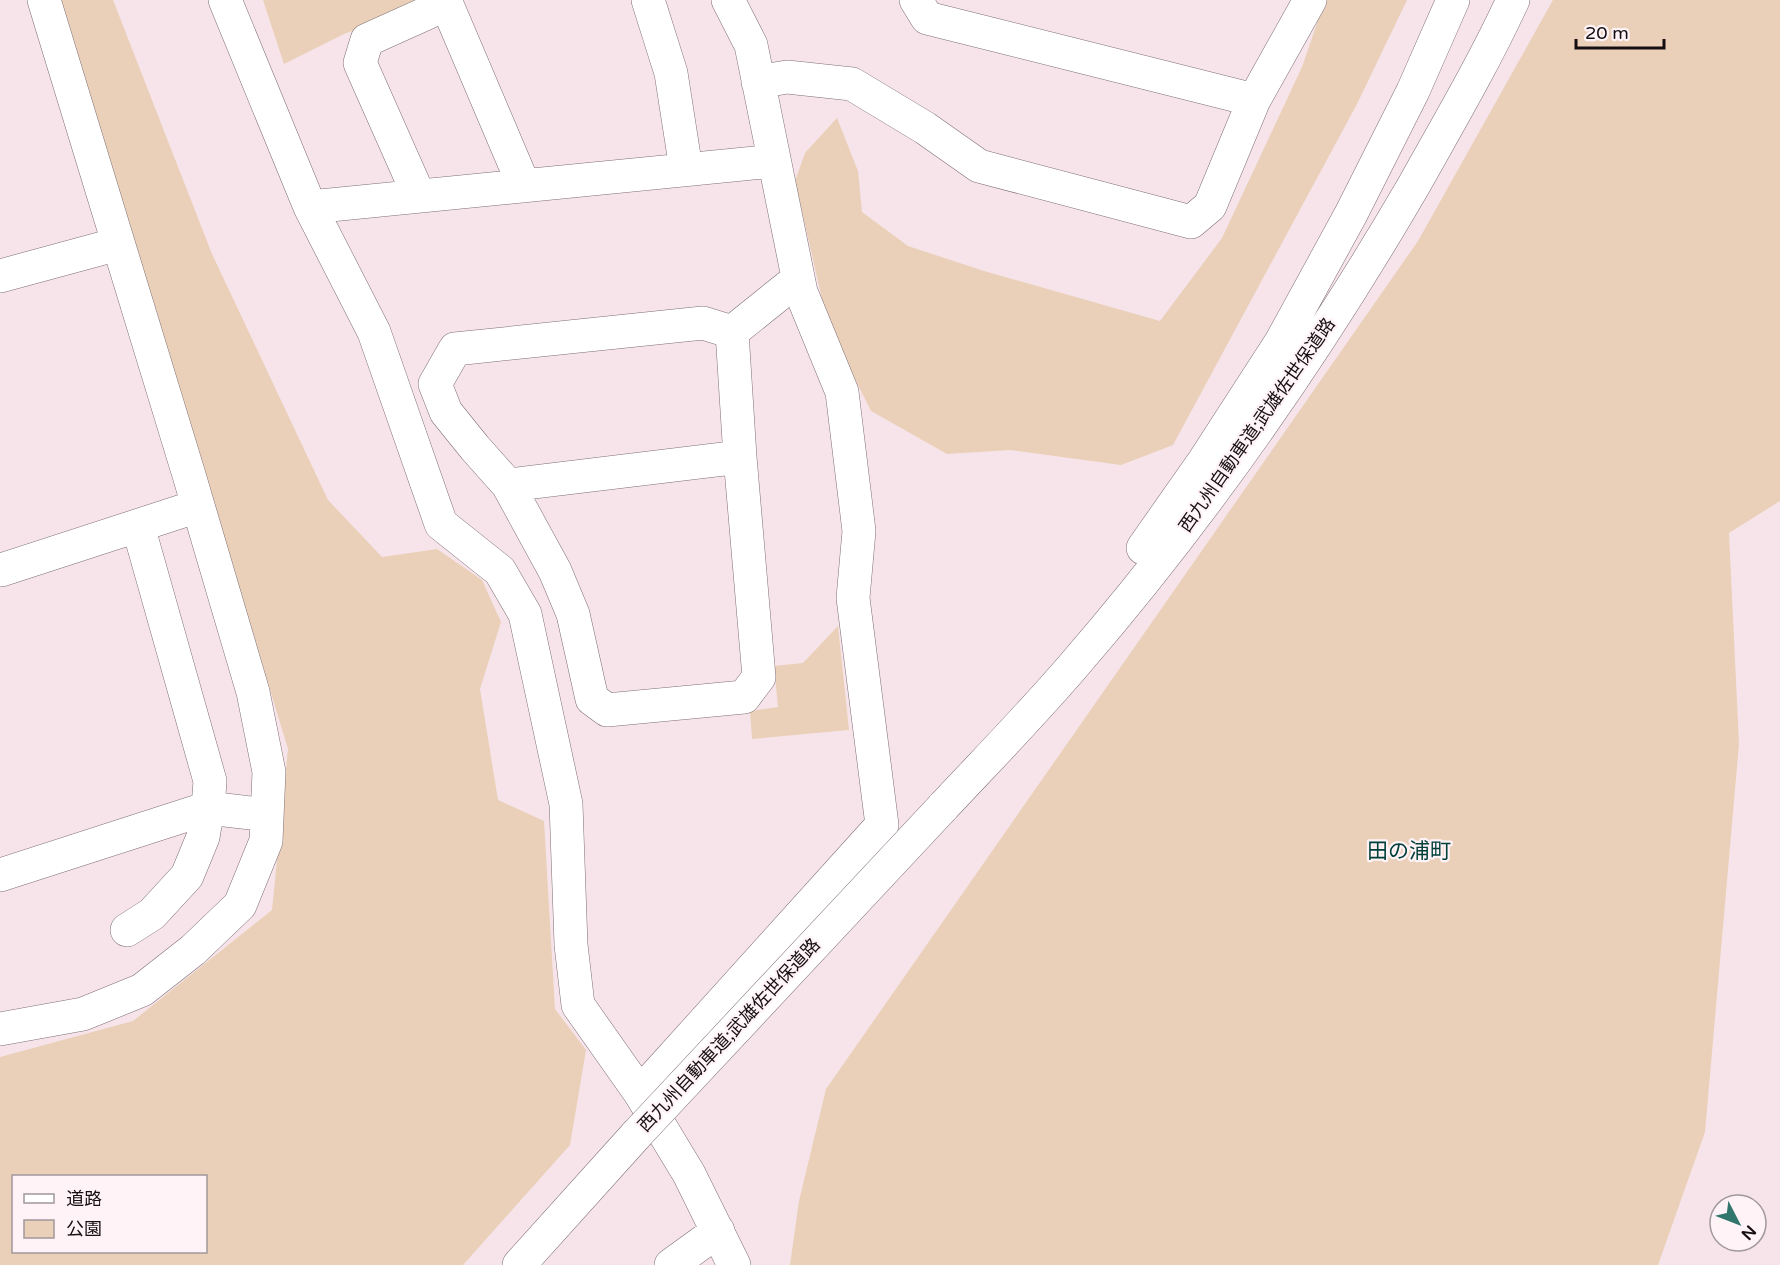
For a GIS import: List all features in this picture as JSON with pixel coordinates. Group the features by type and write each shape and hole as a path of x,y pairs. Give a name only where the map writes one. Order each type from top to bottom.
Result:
{"main road":[{"path":"0,1029 83,1014 142,990 193,950 240,905 266,841 269,772 253,692 44,0"},
{"path":"225,0 310,207 374,332 441,524 500,571 525,614 566,804 571,945 578,1005 640,1093 689,1174 734,1265"},
{"path":"648,0 671,73 686,169"},
{"path":"640,1093 882,825 853,598 859,531 842,392 801,292 751,45 728,0"},
{"path":"916,0 927,18 1254,100"},
{"path":"758,82 787,77 852,84 925,128 980,166 1191,222 1210,206 1254,100 1310,0"},
{"name":"西九州自動車道;武雄佐世保道路","path":"942,808 1054,669 1130,566 1204,461 1281,342 1351,214 1413,91 1453,0"},
{"path":"1204,461 1271,369 1368,208 1414,119 1469,0"},
{"name":"西九州自動車道;武雄佐世保道路","path":"519,1265 637,1134 1000,747 1074,665 1153,570 1235,463 1307,359 1380,242 1447,127 1513,0"},
{"path":"419,196 360,63 367,40 446,2 524,186"},
{"path":"310,207 774,161"},
{"path":"0,276 118,244"},
{"path":"732,332 798,279"},
{"path":"703,323 732,332 740,458 759,677 744,697 607,710 592,699 573,614 555,571 508,485 446,412 435,384 455,349 703,323"},
{"path":"508,485 740,458"},
{"path":"1,570 198,506"},
{"path":"127,930 152,914 187,876 203,837 210,781 138,526"},
{"path":"0,875 208,808 267,815"},
{"path":"671,1265 718,1231"}],"green space":[{"path":"61,0 113,0 212,254 328,500 382,557 437,549 482,580 501,622 480,689 498,800 544,821 555,1009 586,1050 570,1145 463,1265 0,1265 0,1057 133,1021 272,910 288,749"},
{"path":"263,0 422,0 418,7 344,34 284,64"},
{"path":"1325,0 1407,0 1357,104 1173,445 1121,465 1011,450 947,454 871,411 828,325 795,181 805,153 837,118 858,171 862,212 908,246 984,271 1160,321 1222,238 1302,67"},
{"path":"1553,0 1780,0 1780,501 1729,533 1739,744 1705,1132 1658,1265 790,1265 799,1201 826,1089 1418,241"},
{"path":"838,626 849,730 752,739 750,711 778,707 774,666 803,663"}],"district":[{"name":"田の浦町","path":"1409,851"}]}
